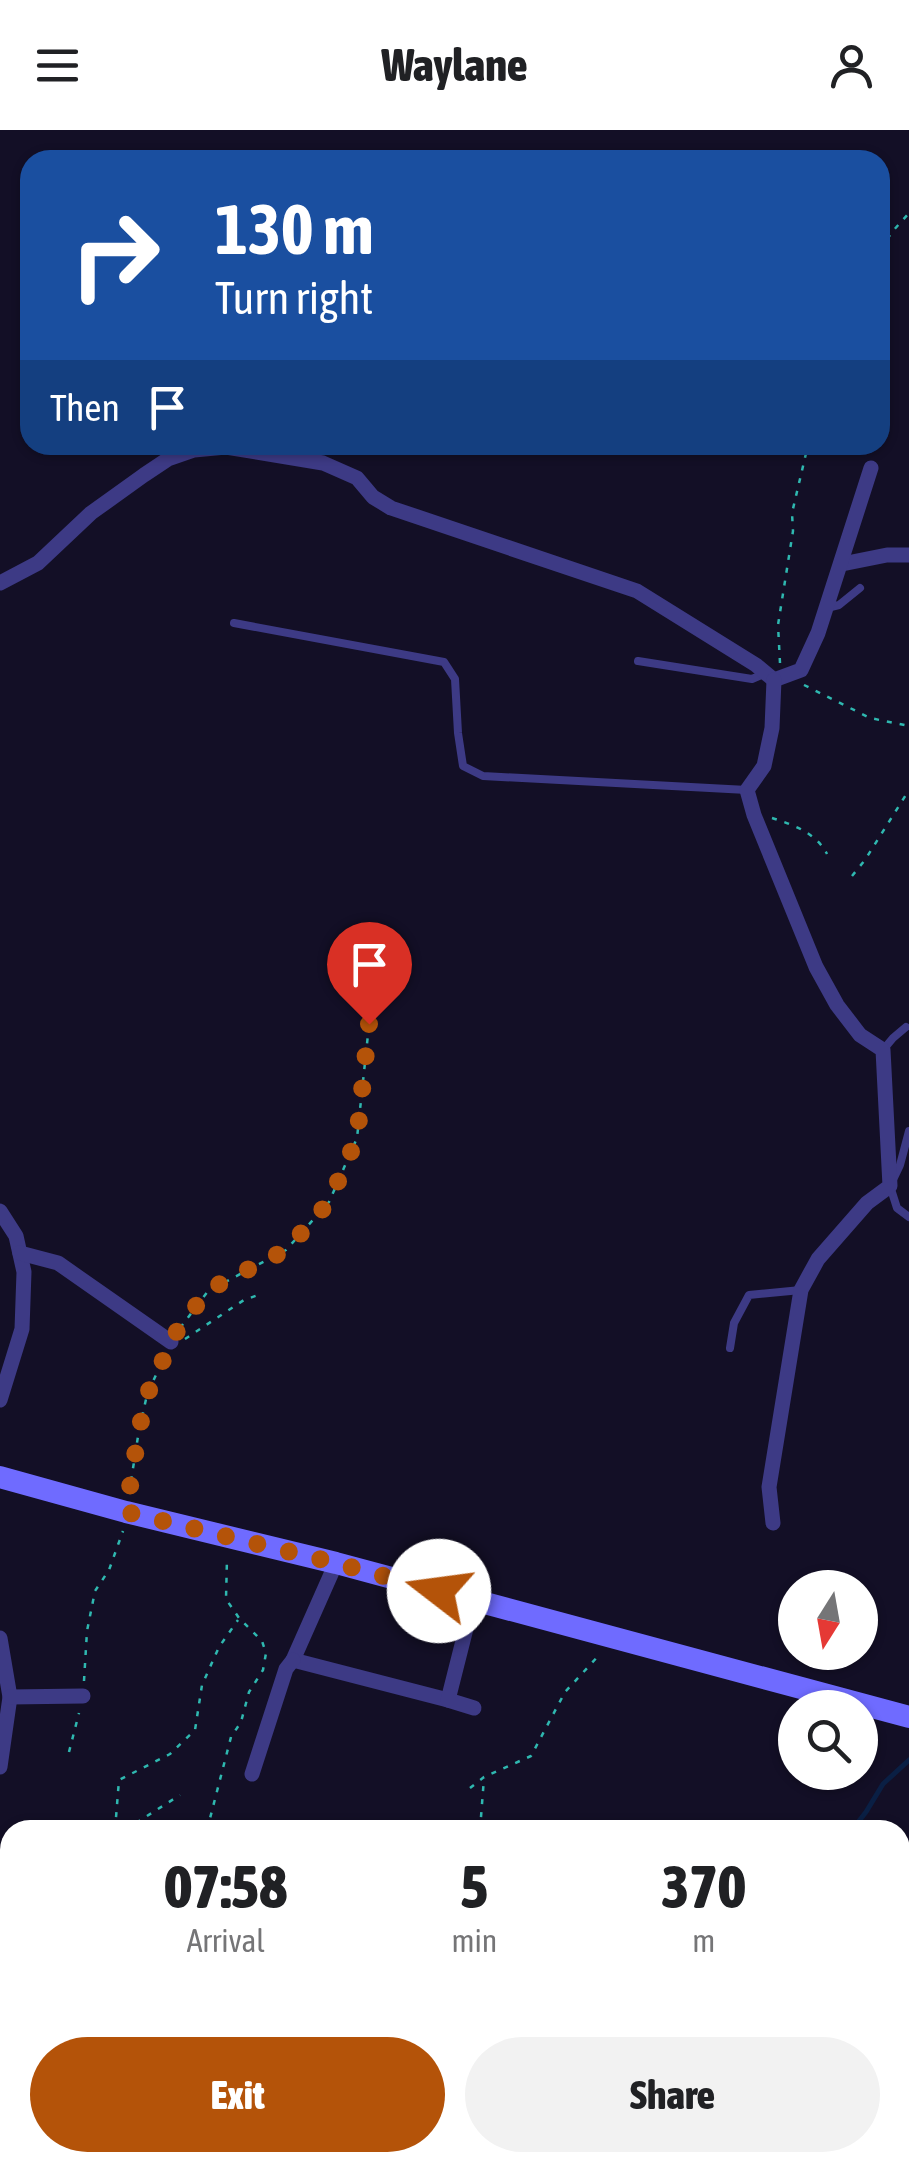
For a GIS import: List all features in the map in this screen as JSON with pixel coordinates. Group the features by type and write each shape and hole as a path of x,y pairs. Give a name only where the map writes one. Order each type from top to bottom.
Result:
{"street":[{"path":"0,583 38,563 91,513 180,455"},
{"path":"272,455 323,464 356,478 372,496 391,508 637,591 770,676 801,670 827,608 871,468"},
{"path":"842,564 886,555 909,555"},
{"path":"770,676 772,728 764,766 746,790 816,967 837,1005 860,1035 883,1050 890,1186 867,1204 818,1259 801,1290 769,1487 772,1523"},
{"path":"0,1211 16,1236 24,1272 22,1330 0,1400"},
{"path":"20,1253 58,1263 172,1342"},
{"path":"0,1337 18,1343"},
{"path":"0,1476 909,1717"},
{"path":"252,1774 286,1669 336,1563"},
{"path":"448,1700 473,1601"},
{"path":"0,1638 10,1697 0,1767"},
{"path":"293,1660 474,1708"},
{"path":"10,1697 84,1696"}],"lane":[{"path":"827,608 839,605 860,588"},
{"path":"234,623 444,662 456,679 464,766 483,776 746,790"},
{"path":"638,661 752,679 770,676"},
{"path":"883,1050 906,1027"},
{"path":"909,1131 890,1186 898,1208 909,1217"},
{"path":"730,1348 734,1323 749,1295 801,1290"}],"path":[{"path":"890,235 909,213"},
{"path":"852,876 909,790"},
{"path":"754,816 792,824 821,843 827,854"},
{"path":"69,1752 84,1696 87,1630 95,1591 109,1570 122,1534 147,1395 172,1342 208,1290 286,1250 329,1202 357,1138 369,1024"},
{"path":"172,1342 187,1338 244,1300 260,1294"},
{"path":"210,1820 232,1737 263,1670 266,1653 262,1641 226,1599 228,1537"},
{"path":"116,1820 119,1780 170,1754 194,1730 202,1685 219,1646 239,1618"},
{"path":"470,1788 484,1777 531,1756 565,1692 617,1639"},
{"path":"481,1820 484,1777"},
{"path":"141,1820 180,1795"}],"waterway":[{"path":"860,1820 883,1784 909,1760"}],"route":[{"path":"369,1024 357,1138 329,1202 286,1250 208,1290 175,1334 147,1395 126,1512 439,1591"}]}
